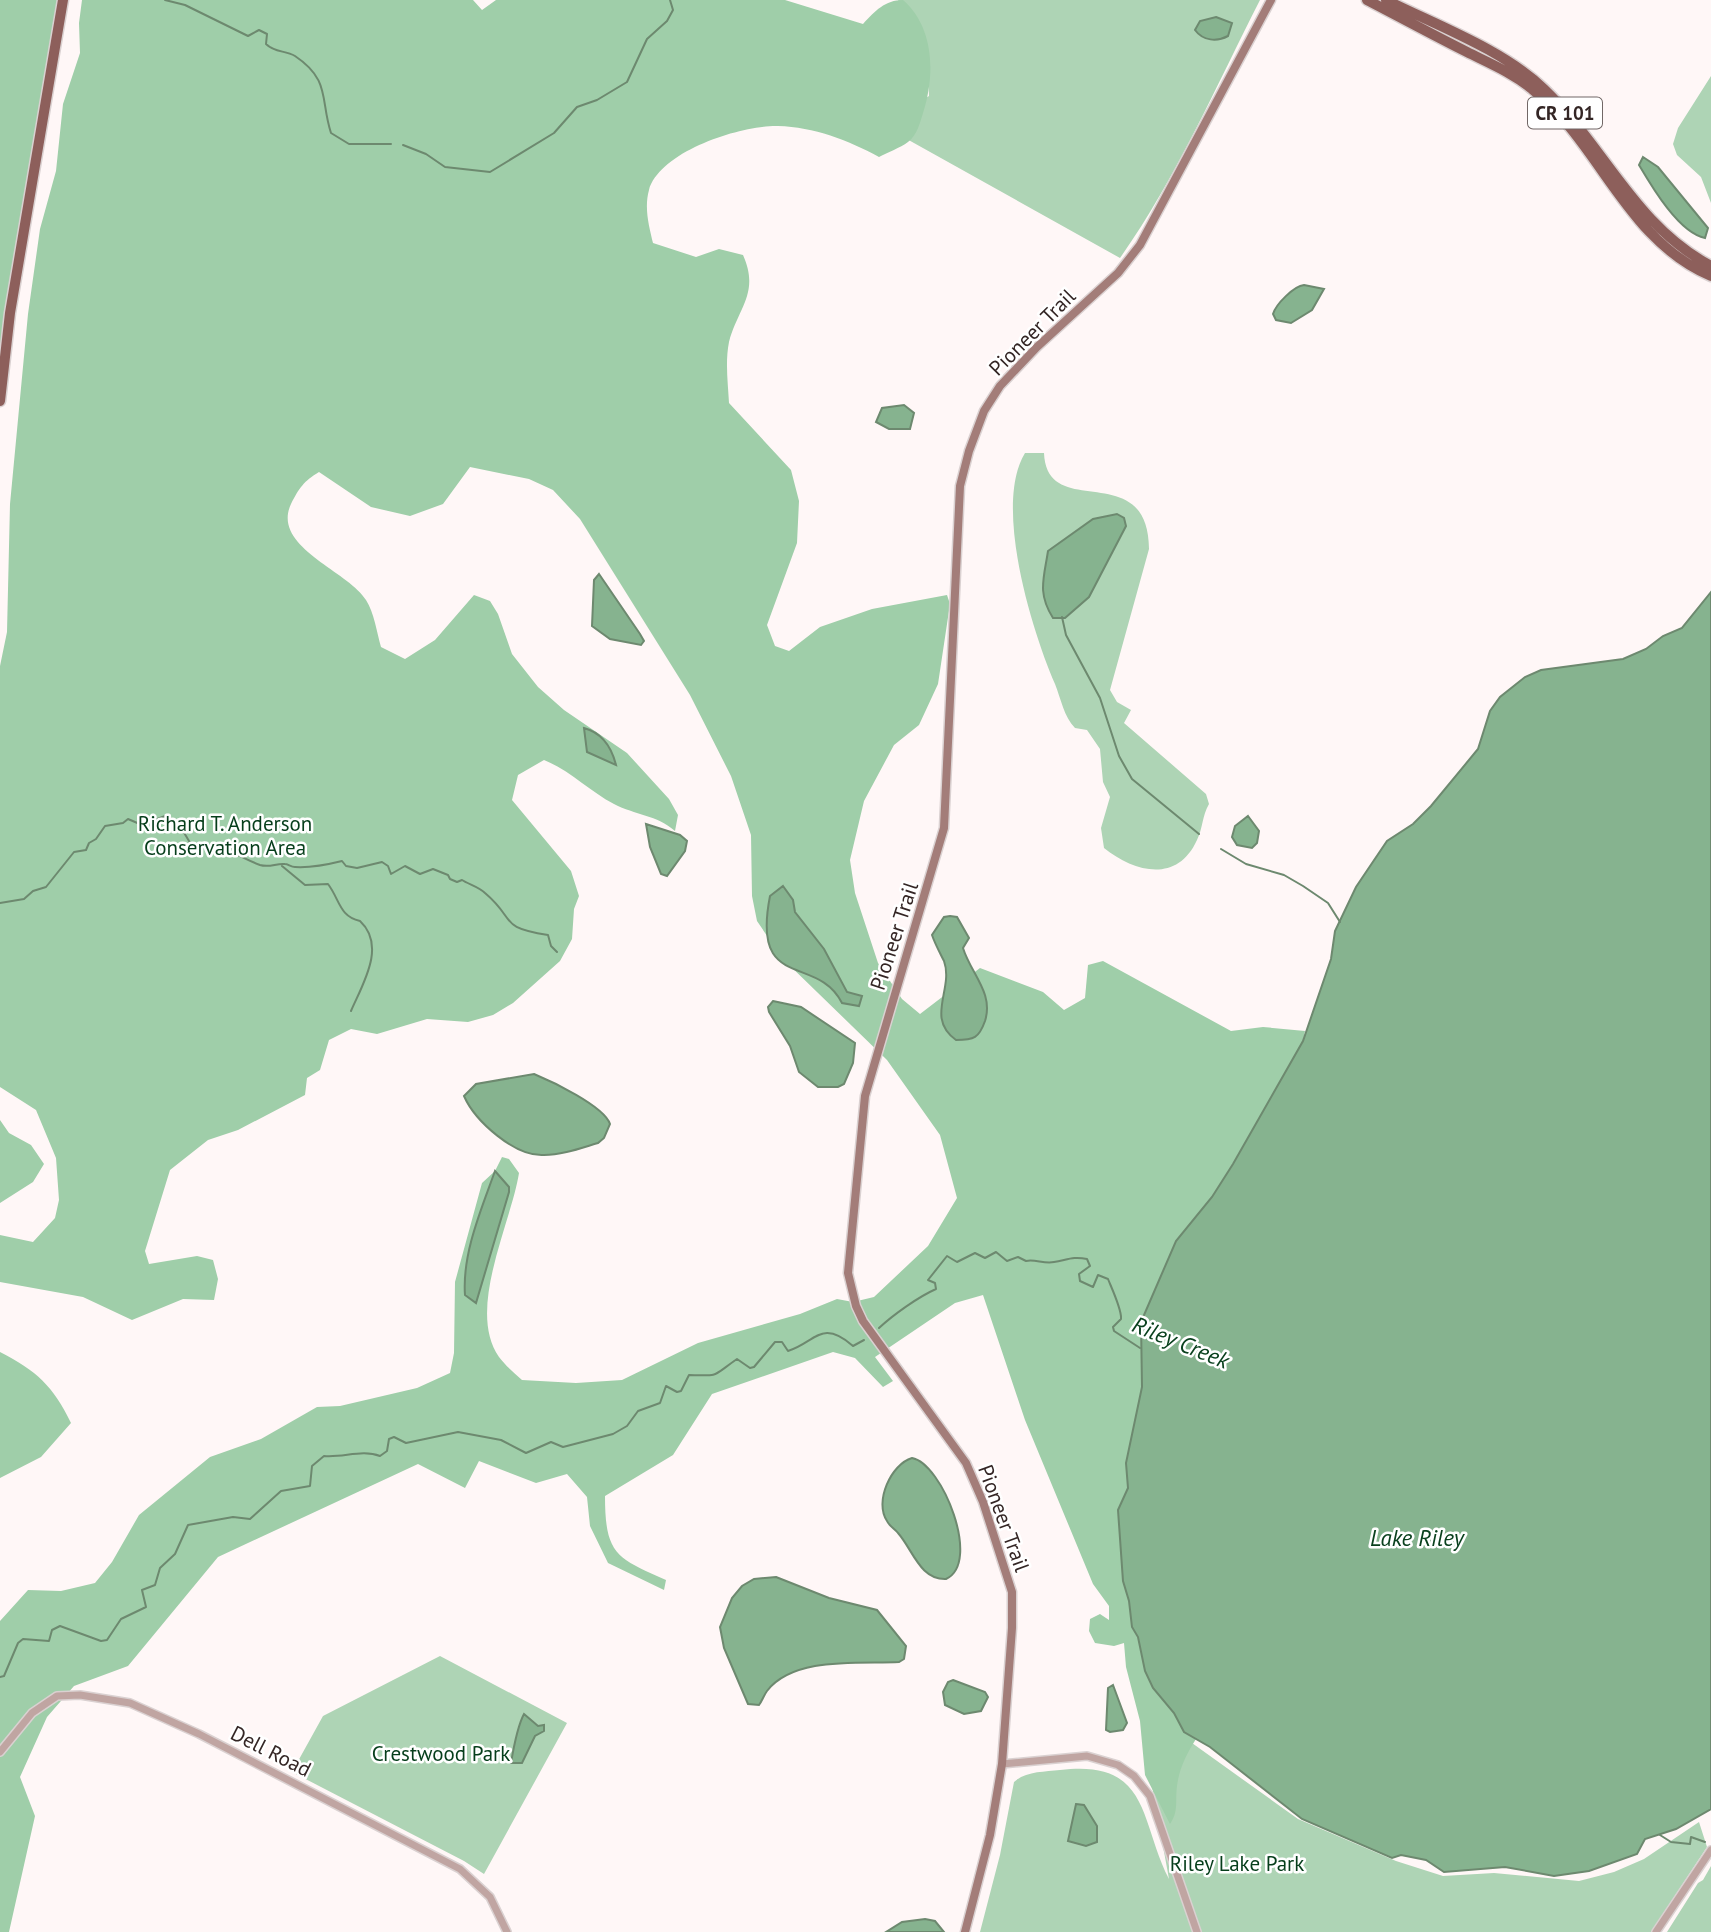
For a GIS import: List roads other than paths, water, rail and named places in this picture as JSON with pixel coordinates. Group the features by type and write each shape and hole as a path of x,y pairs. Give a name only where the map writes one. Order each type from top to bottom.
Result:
{"main road":[{"path":"0,401 10,313 63,0"},
{"name":"Pioneer Trail","path":"965,1932 990,1835 1002,1764 1013,1610 1008,1574 983,1502 965,1462 863,1321 856,1306 848,1273 865,1096 944,828 960,486 984,411 1021,363 1118,273 1140,245 1271,0"},
{"name":"CR 101","path":"1367,0 1508,73 1533,90 1575,137 1625,206 1656,241 1690,267 1711,276"},
{"name":"CR 101","path":"1386,0 1510,64 1544,88 1583,132 1651,222 1685,253 1711,266"}],"street":[{"name":"Dell Road","path":"0,1752 32,1713 57,1696 80,1695 141,1706 460,1869 490,1897 508,1932"},
{"path":"1002,1764 1087,1756 1118,1765 1134,1776 1154,1808 1197,1932"},
{"path":"1656,1932 1711,1850"}],"water":[{"path":"1216,17 1232,23 1228,36 1210,39 1195,30 1200,21"},
{"path":"1643,157 1658,167 1708,228 1705,238 1686,228 1667,208 1639,165"},
{"path":"1304,285 1324,289 1312,310 1291,323 1276,320 1273,314 1278,305 1291,292"},
{"path":"904,405 914,413 910,429 889,429 876,422 882,408"},
{"path":"1117,514 1124,518 1126,526 1089,597 1065,618 1053,618 1043,593 1048,551 1093,519"},
{"path":"599,574 640,634 644,641 641,645 610,639 592,626 594,580"},
{"name":"Lake Riley","path":"1711,592 1711,1809 1676,1829 1645,1839 1637,1854 1589,1871 1554,1876 1505,1867 1444,1872 1426,1860 1401,1855 1392,1858 1302,1819 1210,1747 1184,1732 1174,1713 1153,1688 1145,1671 1138,1637 1132,1627 1123,1581 1118,1510 1128,1488 1126,1463 1142,1387 1141,1322 1176,1241 1212,1197 1233,1164 1303,1041 1331,959 1335,931 1356,887 1387,841 1413,824 1431,806 1478,749 1490,711 1500,697 1525,677 1541,670 1623,659 1646,649 1663,636 1682,628"},
{"path":"584,728 606,742 616,765 587,752"},
{"path":"1248,816 1259,831 1257,843 1252,848 1237,845 1232,837 1235,826"},
{"path":"646,824 680,835 687,841 685,851 667,876 661,874 650,847"},
{"path":"783,886 793,900 795,912 824,949 847,992 862,996 859,1006 842,1003 831,988 778,959 770,947 767,926 770,896"},
{"path":"944,917 957,917 969,938 963,948 986,1001 987,1011 983,1027 975,1037 967,1039 956,1040 942,1022 946,972 932,935"},
{"path":"773,1001 801,1007 855,1043 853,1063 844,1084 838,1087 818,1087 799,1072 790,1046 769,1012 768,1007"},
{"path":"534,1074 576,1095 606,1117 610,1124 604,1138 598,1143 565,1153 533,1154 497,1136 477,1116 464,1096 476,1084"},
{"path":"495,1171 509,1187 509,1192 476,1303 465,1295 466,1264"},
{"path":"912,1458 924,1464 935,1477 954,1514 960,1554 956,1569 946,1579 930,1575 923,1569 883,1513 884,1494 891,1476 904,1462"},
{"path":"776,1577 829,1598 877,1610 906,1646 904,1659 899,1662 811,1667 779,1680 767,1691 759,1705 748,1704 724,1648 720,1627 732,1598 742,1586 754,1579"},
{"path":"953,1680 985,1692 988,1697 981,1711 964,1714 945,1705 943,1692 948,1682"},
{"path":"1113,1685 1127,1723 1123,1730 1110,1732 1106,1730 1108,1688"},
{"path":"524,1714 538,1726 544,1725 544,1731 535,1736 522,1763 511,1763 518,1731"},
{"path":"1076,1804 1084,1805 1097,1826 1097,1842 1086,1846 1068,1841"},
{"path":"925,1919 935,1921 944,1932 886,1932 902,1922"}],"waterway":[{"path":"165,0 185,5 248,36 259,30 267,34 266,44 295,56 314,74 322,91 331,133 349,144 391,144"},
{"path":"403,145 426,154 445,167 490,172 554,133 577,107 597,100 627,82 647,39 667,21 673,10 670,0"},
{"path":"1062,617 1066,635 1100,698 1119,756 1132,779 1199,834"},
{"path":"0,903 24,899 33,891 46,887 74,852 86,850 105,826 123,823 128,819 142,825 165,816 177,821 192,846 220,848 264,866 286,864 307,867 342,861 346,866 357,868 382,862 388,866 391,874 405,866 420,874 433,869 448,875 450,879 457,882 462,880 483,891 514,925 548,935 551,946 557,952"},
{"path":"1221,849 1246,864 1284,875 1303,886 1328,903 1340,922"},
{"path":"282,866 305,885 328,884 344,911 360,921 368,931 372,942 370,966 351,1011"},
{"name":"Riley Creek","path":"879,1328 936,1289 935,1283 928,1280 947,1256 957,1262 975,1253 985,1258 996,1252 1007,1261 1018,1257 1026,1261 1047,1262 1082,1258 1087,1259 1090,1266 1079,1274 1080,1281 1093,1287 1098,1275 1108,1279 1121,1315 1121,1319 1113,1327 1114,1331 1140,1348"},
{"name":"Riley Creek","path":"0,1677 4,1676 18,1643 23,1639 49,1641 52,1630 60,1626 101,1641 107,1640 121,1619 146,1607 142,1590 155,1585 160,1568 175,1554 188,1525 233,1517 250,1519 281,1491 310,1486 312,1466 324,1456 366,1453 380,1456 387,1451 389,1439 394,1437 406,1443 458,1432 501,1440 526,1453 551,1442 563,1447 613,1434 627,1426 638,1411 660,1403 666,1386 677,1392 681,1391 689,1375 715,1374 737,1359 750,1368 754,1367 775,1342 782,1342 788,1351 825,1333 842,1338 853,1346 864,1340"},
{"name":"Riley Creek","path":"1660,1835 1671,1842 1690,1844 1691,1837 1705,1842"}],"park label":[{"name":"Richard T. Anderson Conservation Area","path":"225,835"},
{"name":"Crestwood Park","path":"441,1753"},
{"name":"Riley Lake Park","path":"1237,1863"}]}
